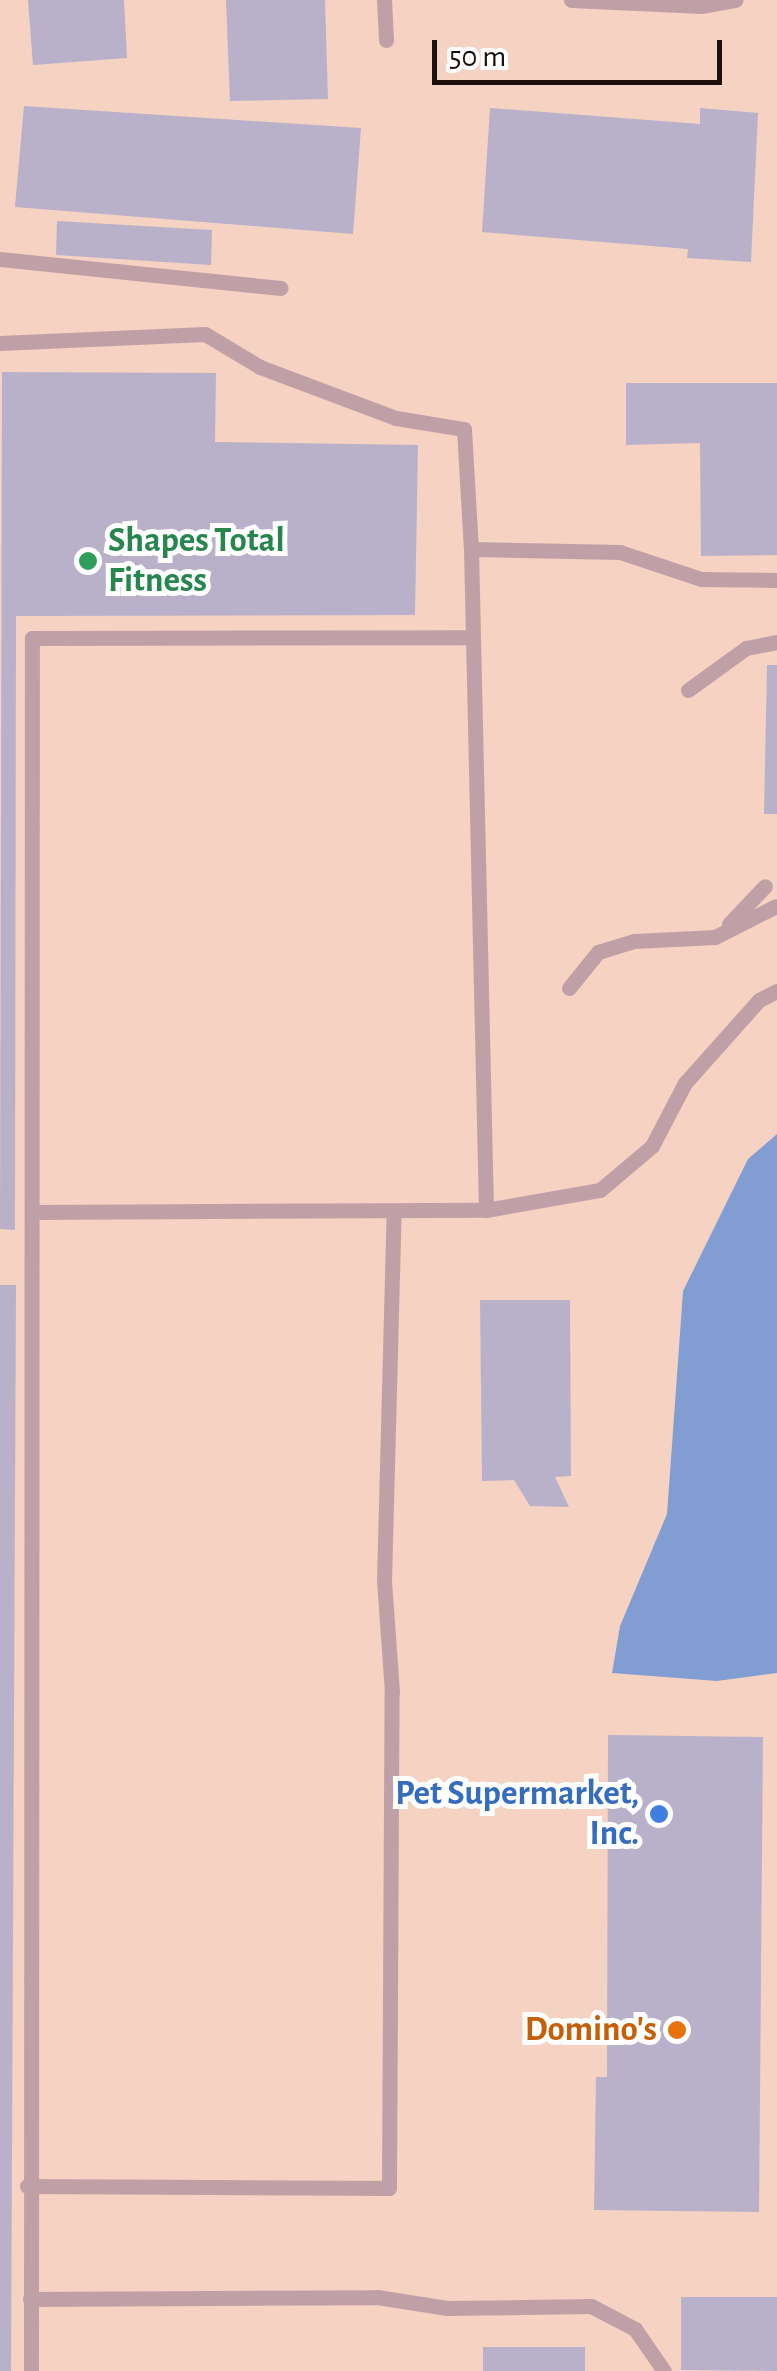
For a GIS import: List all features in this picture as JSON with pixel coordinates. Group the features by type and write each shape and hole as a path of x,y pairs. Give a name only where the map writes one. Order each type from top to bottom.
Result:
{"lane":[{"path":"384,0 386,40"},
{"path":"572,0 701,6 735,0"},
{"path":"0,259 281,288"},
{"path":"0,343 206,334 260,367 396,418 464,429 471,549 486,1210"},
{"path":"471,549 620,552 701,579 777,580"},
{"path":"31,2371 27,2186 35,1212 32,638 472,636"},
{"path":"688,690 746,648 777,642"},
{"path":"715,937 765,886"},
{"path":"569,988 598,952 634,941 715,937 776,906"},
{"path":"35,1212 486,1210 600,1190 652,1146 685,1083 759,1000 777,991"},
{"path":"27,2186 389,2188 392,1692 384,1580 394,1211"},
{"path":"30,2299 377,2297 447,2308 592,2306 635,2329 664,2371"}],"shaded area":[{"path":"0,0 777,0 777,1134 748,1159 683,1291 667,1514 620,1626 612,1672 717,1681 777,1673 777,2371 0,2371"}],"water":[{"path":"777,1134 777,1673 717,1681 612,1673 620,1626 667,1514 683,1291 748,1159"}],"building":[{"path":"28,0 124,0 127,58 33,65"},
{"path":"226,0 325,0 328,99 230,101"},
{"path":"24,106 361,128 353,234 15,207"},
{"path":"490,108 700,124 700,108 758,113 751,262 687,258 688,249 482,232"},
{"path":"57,221 212,230 211,265 56,255"},
{"path":"2,372 216,373 215,442 418,445 415,615 16,616 15,1230 0,1229"},
{"path":"626,383 777,383 777,555 701,556 700,443 626,445"},
{"path":"767,665 777,665 777,814 764,814"},
{"path":"0,1285 16,1285 11,2371 0,2371"},
{"path":"480,1300 570,1300 571,1476 555,1477 569,1507 530,1506 514,1480 482,1481"},
{"path":"608,1735 763,1737 759,2212 594,2210 596,2077 607,2077"},
{"path":"681,2297 777,2297 777,2371 681,2370"},
{"path":"483,2347 585,2347 585,2371 483,2371"}],"place":[{"name":"Shapes Total Fitness","path":"88,561"},
{"name":"Pet Supermarket, Inc.","path":"659,1814"},
{"name":"Domino's","path":"677,2030"}]}
